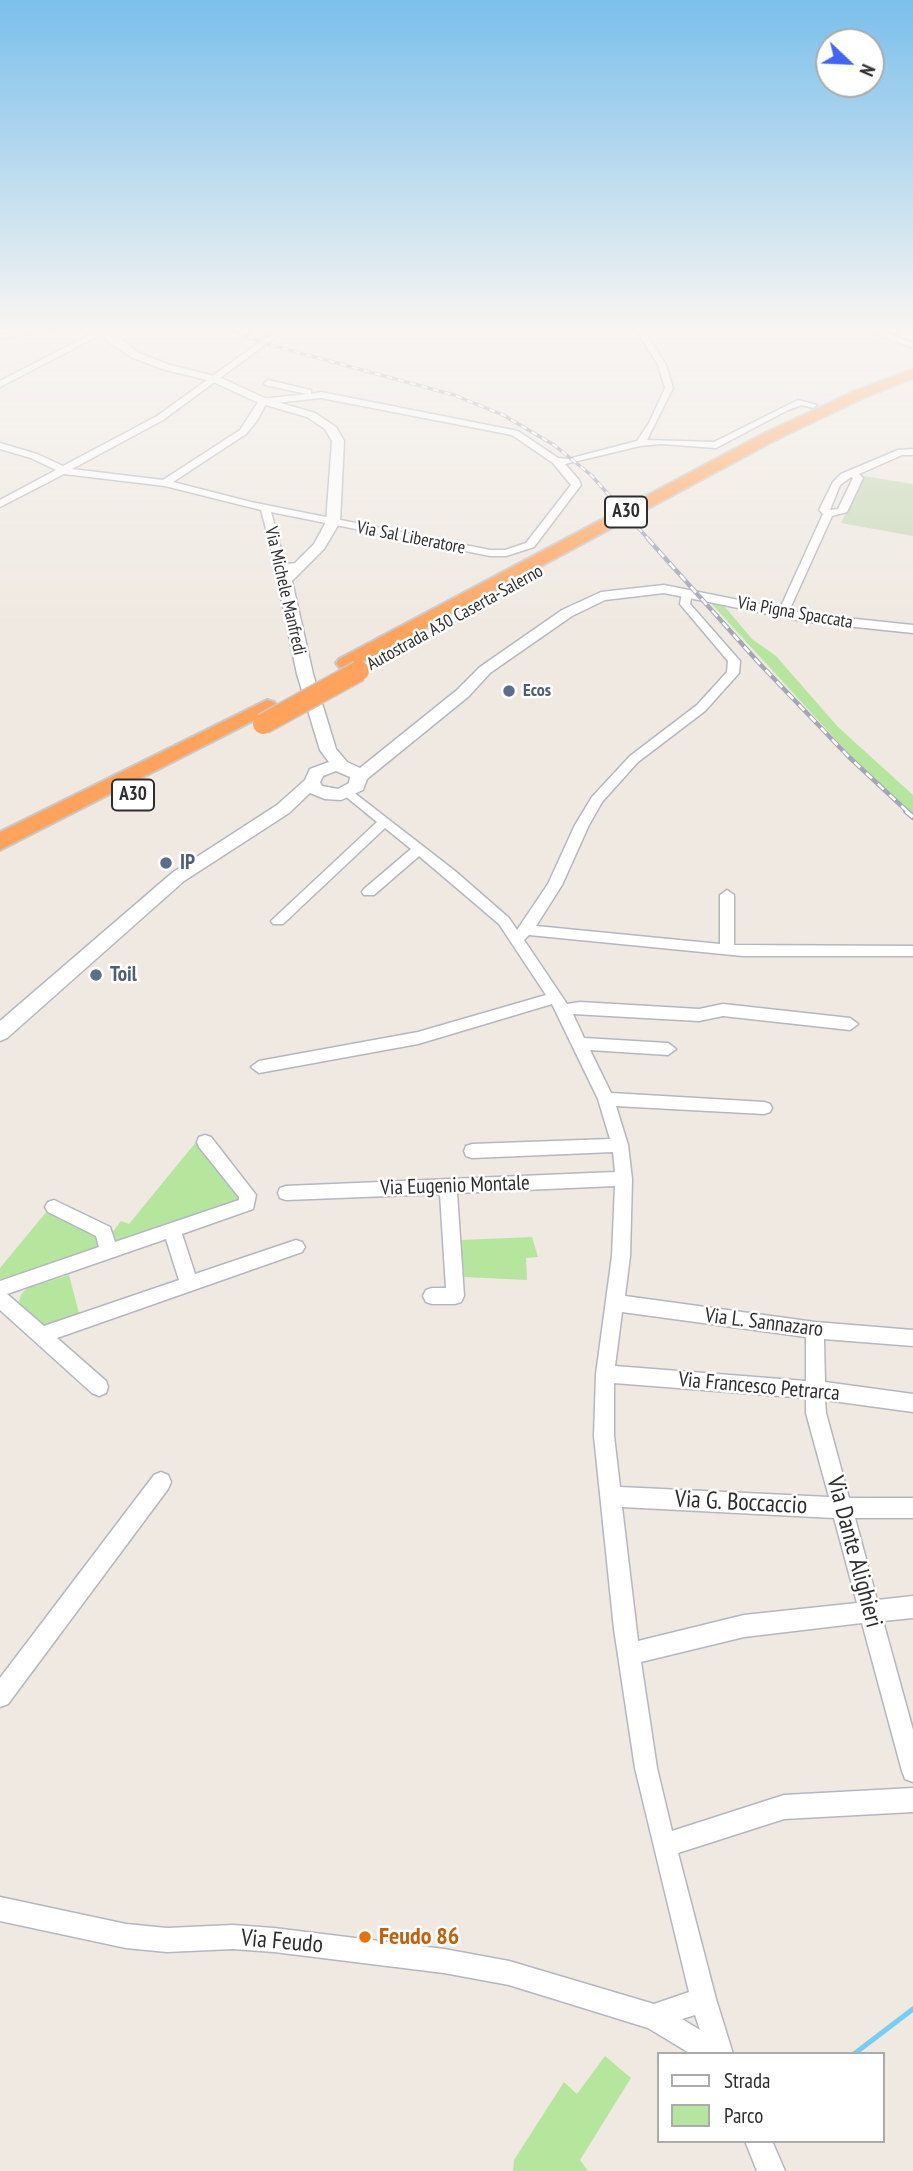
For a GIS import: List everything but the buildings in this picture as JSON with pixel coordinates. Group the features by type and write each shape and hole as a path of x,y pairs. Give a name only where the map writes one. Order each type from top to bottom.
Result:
{"highway":[{"name":"Autostrada A30 Caserta-Salerno","path":"0,862 66,832 265,715 785,429"},
{"name":"Autostrada A30 Caserta-Salerno","path":"352,667 812,429"},
{"name":"Autostrada A30 Caserta-Salerno","path":"0,842 265,715"}],"main road":[{"path":"281,567 301,560 319,546 333,522 338,441 331,429"},
{"name":"Via Michele Manfredi","path":"281,567 305,674 328,750"},
{"name":"Via Pigna Spaccata","path":"348,776 396,747 467,690 491,677 518,655 531,639 567,613 601,596 648,589 683,592 838,622 912,629"},
{"path":"0,1033 178,877 283,809 316,776 328,750 348,776"},
{"path":"316,776 348,776"},
{"path":"316,776 316,789 325,794"},
{"path":"283,809 325,794 348,776"}],"street":[{"path":"0,504 140,429"},
{"path":"165,483 246,429"},
{"path":"495,429 514,433 556,461 586,458 640,443 661,441 716,445 745,429"},
{"path":"640,443 648,429"},
{"path":"0,446 34,456 65,471"},
{"path":"853,473 858,478 842,512 824,511 836,484 844,476 901,452 913,452"},
{"name":"Via Sal Liberatore","path":"65,471 165,483 333,522 489,553 506,553 530,545 576,485 556,461"},
{"name":"Via Michele Manfredi","path":"265,508 281,567"},
{"path":"783,612 828,513"},
{"path":"281,567 301,560"},
{"path":"521,935 555,885 582,825 597,800 634,759 701,708 733,673 734,661 685,604 683,592"},
{"path":"348,776 384,822 521,935 580,1044 606,1099 620,1145 624,1179 621,1256 605,1374 604,1436 629,1654 646,1768 717,2052"},
{"path":"278,921 384,822"},
{"path":"369,892 419,849"},
{"path":"727,895 727,949"},
{"path":"521,935 727,949 913,951"},
{"path":"259,1067 418,1038 559,1004 580,1008 699,1015 723,1010 850,1024"},
{"path":"580,1044 668,1049"},
{"path":"606,1099 764,1108"},
{"path":"0,1289 241,1207 250,1200 205,1142"},
{"path":"472,1151 620,1145"},
{"name":"Via Eugenio Montale","path":"286,1193 624,1179"},
{"path":"432,1296 455,1296 448,1186"},
{"path":"54,1207 104,1232 109,1253"},
{"path":"172,1230 189,1284"},
{"path":"42,1335 296,1248"},
{"path":"0,1299 99,1387"},
{"name":"Via L. Sannazaro","path":"615,1303 815,1330 913,1338"},
{"name":"Via Dante Alighieri","path":"815,1330 816,1413 913,1771"},
{"name":"Via Francesco Petrarca","path":"605,1374 816,1391 913,1403"},
{"path":"0,1696 162,1482"},
{"name":"Via G. Boccaccio","path":"612,1497 843,1508 913,1508"},
{"path":"629,1654 744,1626 913,1607"},
{"path":"664,1846 784,1807 913,1800"},
{"name":"Via Feudo","path":"0,1909 126,1936 167,1940 233,1937 274,1940 444,1961 509,1973 654,2017 715,2052"},
{"path":"654,2017 703,2000"}],"green space":[{"path":"864,476 913,484 913,536 841,523"},
{"path":"706,598 720,601 752,639 776,656 838,727 913,795 913,814 850,755"},
{"path":"196,1142 243,1199 111,1245 109,1237 121,1221 129,1224"},
{"path":"48,1210 97,1234 100,1247 0,1280 0,1268"},
{"path":"532,1237 538,1257 526,1258 527,1280 464,1277 461,1240"},
{"path":"69,1275 80,1317 43,1326 19,1302 21,1294 28,1288"},
{"path":"605,2056 631,2078 580,2160 588,2171 513,2171 514,2160 564,2082 577,2094"}],"waterway":[{"path":"857,2052 913,2009"}],"railway":[{"path":"527,429 554,445 591,475 650,541"},
{"path":"648,539 759,663 849,757 908,812"},
{"path":"906,811 913,817"}],"place":[{"name":"Ecos","path":"509,691"},
{"name":"IP","path":"166,863"},
{"name":"Toil","path":"96,975"},
{"name":"Feudo 86","path":"365,1937"}]}
